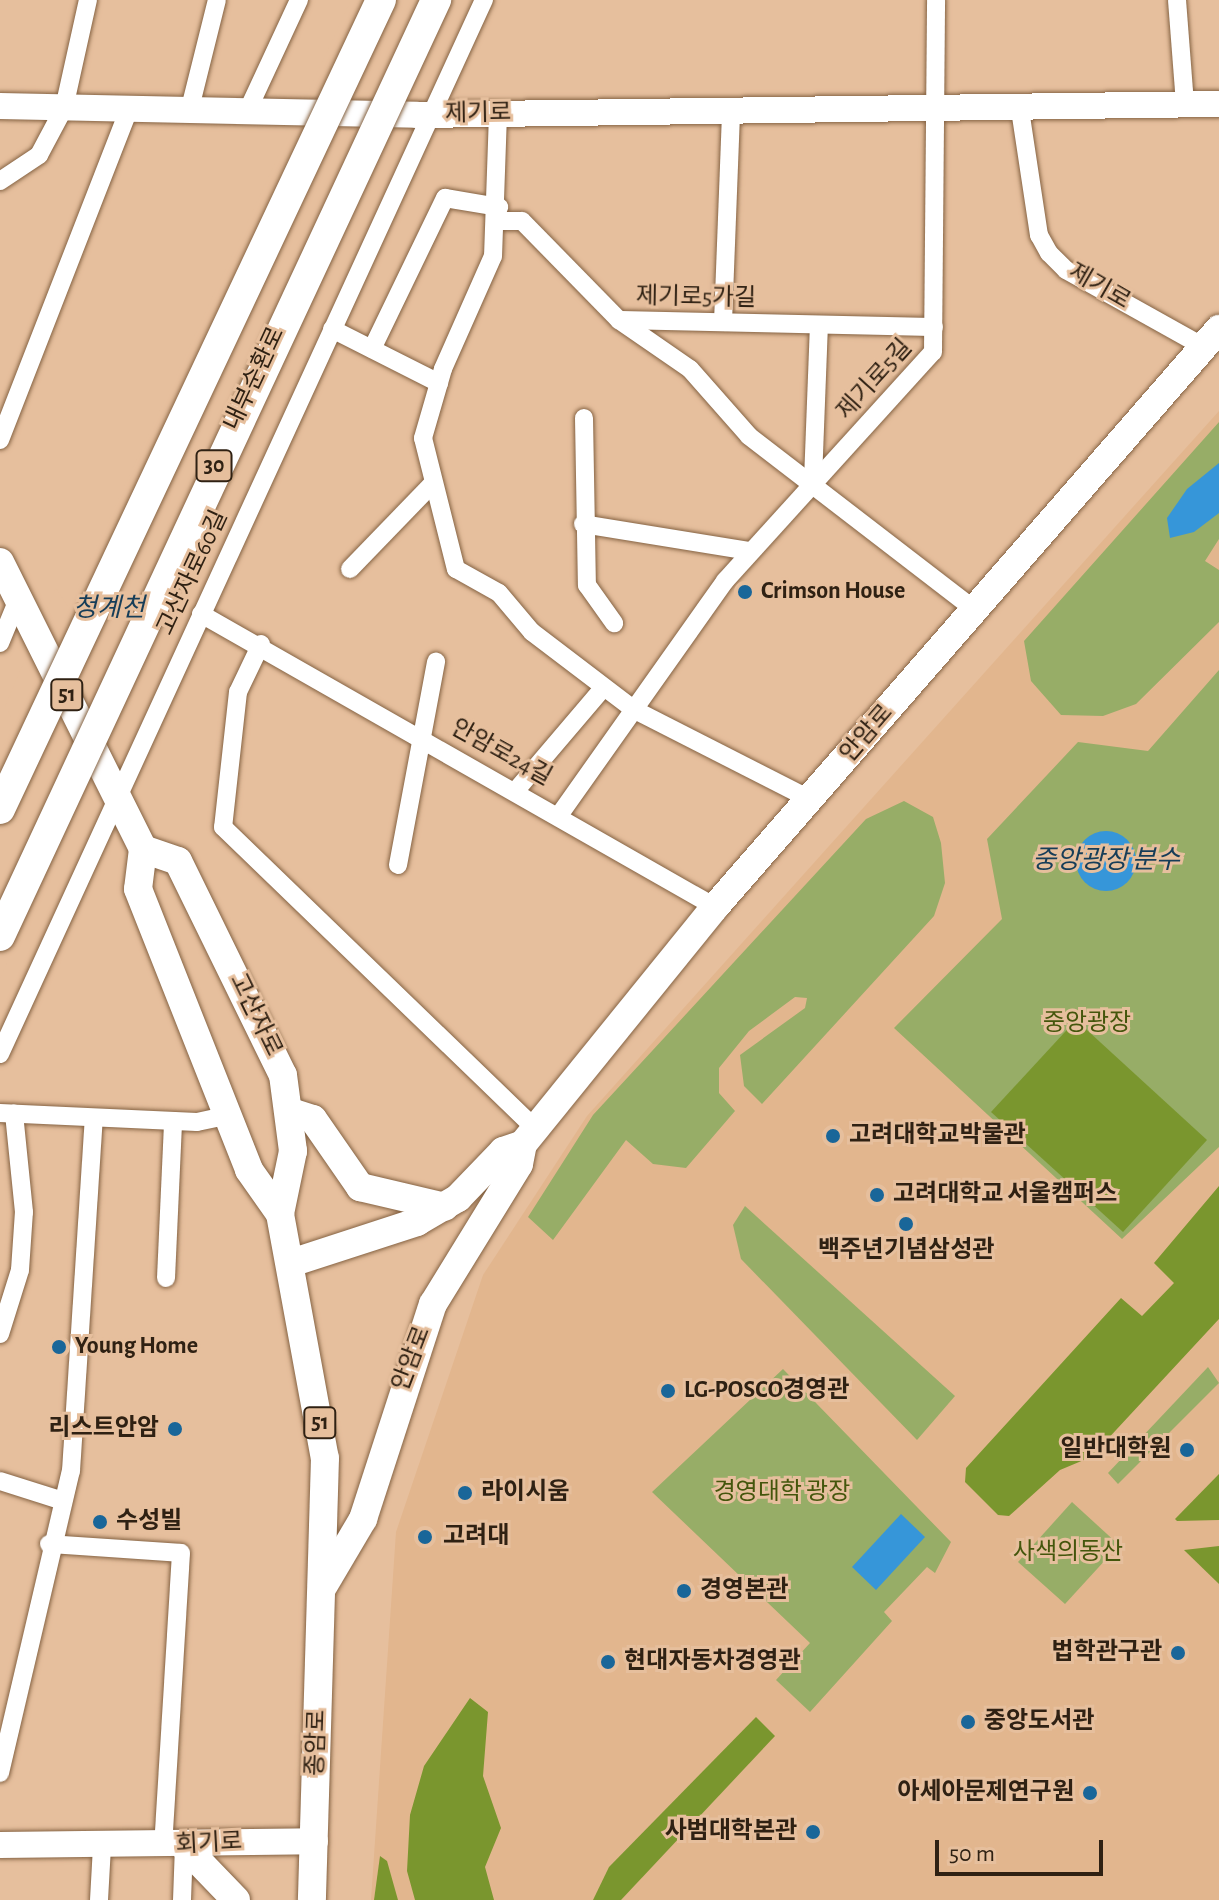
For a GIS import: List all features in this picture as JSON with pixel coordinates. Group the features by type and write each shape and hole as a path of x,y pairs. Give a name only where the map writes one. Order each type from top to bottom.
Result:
{"highway":[{"name":"내부순환로","path":"0,809 381,0"},
{"name":"내부순환로","path":"0,936 436,0"}],"main road":[{"name":"제기로","path":"252,114 498,114 1019,103 1219,104"},
{"path":"0,106 252,114"},
{"name":"안암로","path":"324,1585 363,1519 433,1304 519,1164 530,1136 715,907 1211,338"},
{"name":"51","path":"0,562 143,849"},
{"name":"고산자로","path":"280,1214 293,1161 291,1112 273,1050 178,861 143,849 138,889 249,1170 280,1214 325,1458 324,1585"},
{"path":"291,1112 313,1119 360,1187 445,1207"},
{"name":"안암로","path":"291,1263 445,1207 503,1151 530,1136"},
{"name":"종암로","path":"312,1900 324,1585"},
{"name":"회기로","path":"0,1845 174,1846 315,1841"},
{"path":"174,1846 236,1900"}],"street":[{"path":"0,181 39,155 64,108 88,0"},
{"path":"189,112 217,0"},
{"path":"252,114 299,0"},
{"name":"고산자로60길","path":"0,1054 116,793 332,329 426,115 484,0"},
{"name":"제기로5길","path":"560,814 749,551 933,352 936,0"},
{"path":"1177,0 1185,103"},
{"name":"제기로","path":"1019,103 1039,235 1049,253 1066,270 1211,338"},
{"path":"723,322 731,110"},
{"path":"0,440 128,111"},
{"path":"498,114 498,214 481,288 439,383 423,438 432,484 456,569 499,593 532,632 633,709 810,799"},
{"name":"제기로5가길","path":"372,349 445,198 522,221 619,320 934,327"},
{"path":"619,320 690,369 749,436 813,480 975,610"},
{"path":"813,480 819,325"},
{"path":"332,329 439,383"},
{"path":"584,418 583,524 587,585 614,623"},
{"path":"350,569 432,484"},
{"path":"583,524 749,551"},
{"path":"0,643 19,597"},
{"name":"안암로24길","path":"201,614 261,644 518,788 715,907"},
{"path":"261,644 238,692 223,827 530,1136"},
{"path":"398,865 436,662"},
{"path":"518,788 603,688"},
{"path":"0,1334 20,1270 24,1212 7,1113 173,1121 229,1115"},
{"path":"0,1773 49,1544 63,1501 83,1337 94,1119"},
{"path":"166,1278 173,1121"},
{"path":"0,1481 63,1501"},
{"path":"49,1544 181,1553 174,1846 182,1900"},
{"path":"99,1900 102,1846"}],"shaded area":[{"name":"고려대학교 서울캠퍼스","path":"1219,411 1219,1900 371,1900 396,1532 483,1275 587,1116"}],"green space":[{"path":"1219,422 1219,539 1205,561 1219,570 1219,622 1136,704 1103,716 1061,715 1031,681 1024,641"},
{"name":"중앙광장","path":"1219,670 1219,1147 1122,1239 894,1028 1002,919 987,839 1078,742 1148,751"},
{"path":"904,801 933,817 941,843 945,883 934,916 762,1104 744,1086 740,1055 805,1008 807,998 795,997 749,1031 719,1068 719,1093 735,1111 686,1168 653,1164 626,1140 553,1240 528,1217 593,1115 866,819"},
{"path":"1076,1020 1207,1140 1123,1232 991,1112"},
{"path":"1219,1186 1219,1319 1091,1457 1060,1470 1009,1516 998,1515 965,1482 966,1468 1121,1298 1142,1316 1174,1283 1154,1263"},
{"path":"745,1206 955,1396 917,1440 741,1259 733,1225"},
{"path":"1208,1367 1219,1383 1118,1484 1108,1473"},
{"name":"경영대학 광장","path":"783,1369 951,1542 935,1573 927,1567 884,1612 892,1621 810,1712 776,1680 810,1643 652,1492"},
{"path":"1219,1474 1219,1520 1177,1521 1175,1519"},
{"name":"사색의동산","path":"1072,1502 1119,1545 1065,1604 1018,1562"},
{"path":"1219,1546 1219,1584 1184,1550"},
{"path":"470,1698 488,1712 483,1776 501,1828 485,1867 494,1900 415,1900 407,1871 410,1815 424,1766"},
{"path":"756,1717 775,1736 621,1900 593,1900 609,1867"},
{"path":"380,1856 387,1861 398,1900 374,1900"}],"water":[{"path":"1219,463 1219,513 1194,532 1170,538 1167,518 1187,489"},
{"name":"중앙광장 분수","path":"1106,831 1127,840 1136,861 1127,882 1106,891 1085,882 1076,861 1085,840"},
{"path":"901,1514 925,1537 876,1590 852,1567"}],"pier":[{"name":"청계천","path":"351,0 447,0 0,978 0,752 14,722 5,706 56,588 68,607"}],"place":[{"name":"Crimson House","path":"745,592"},
{"name":"고려대학교박물관","path":"833,1136"},
{"name":"고려대학교 서울캠퍼스","path":"877,1195"},
{"name":"백주년기념삼성관","path":"906,1224"},
{"name":"Young Home","path":"59,1347"},
{"name":"LG-POSCO경영관","path":"668,1391"},
{"name":"리스트안암","path":"175,1429"},
{"name":"일반대학원","path":"1187,1450"},
{"name":"라이시움","path":"465,1493"},
{"name":"수성빌","path":"100,1522"},
{"name":"고려대","path":"425,1537"},
{"name":"경영본관","path":"684,1591"},
{"name":"법학관구관","path":"1178,1653"},
{"name":"현대자동차경영관","path":"608,1662"},
{"name":"중앙도서관","path":"968,1722"},
{"name":"아세아문제연구원","path":"1090,1793"},
{"name":"사범대학본관","path":"813,1832"}]}
